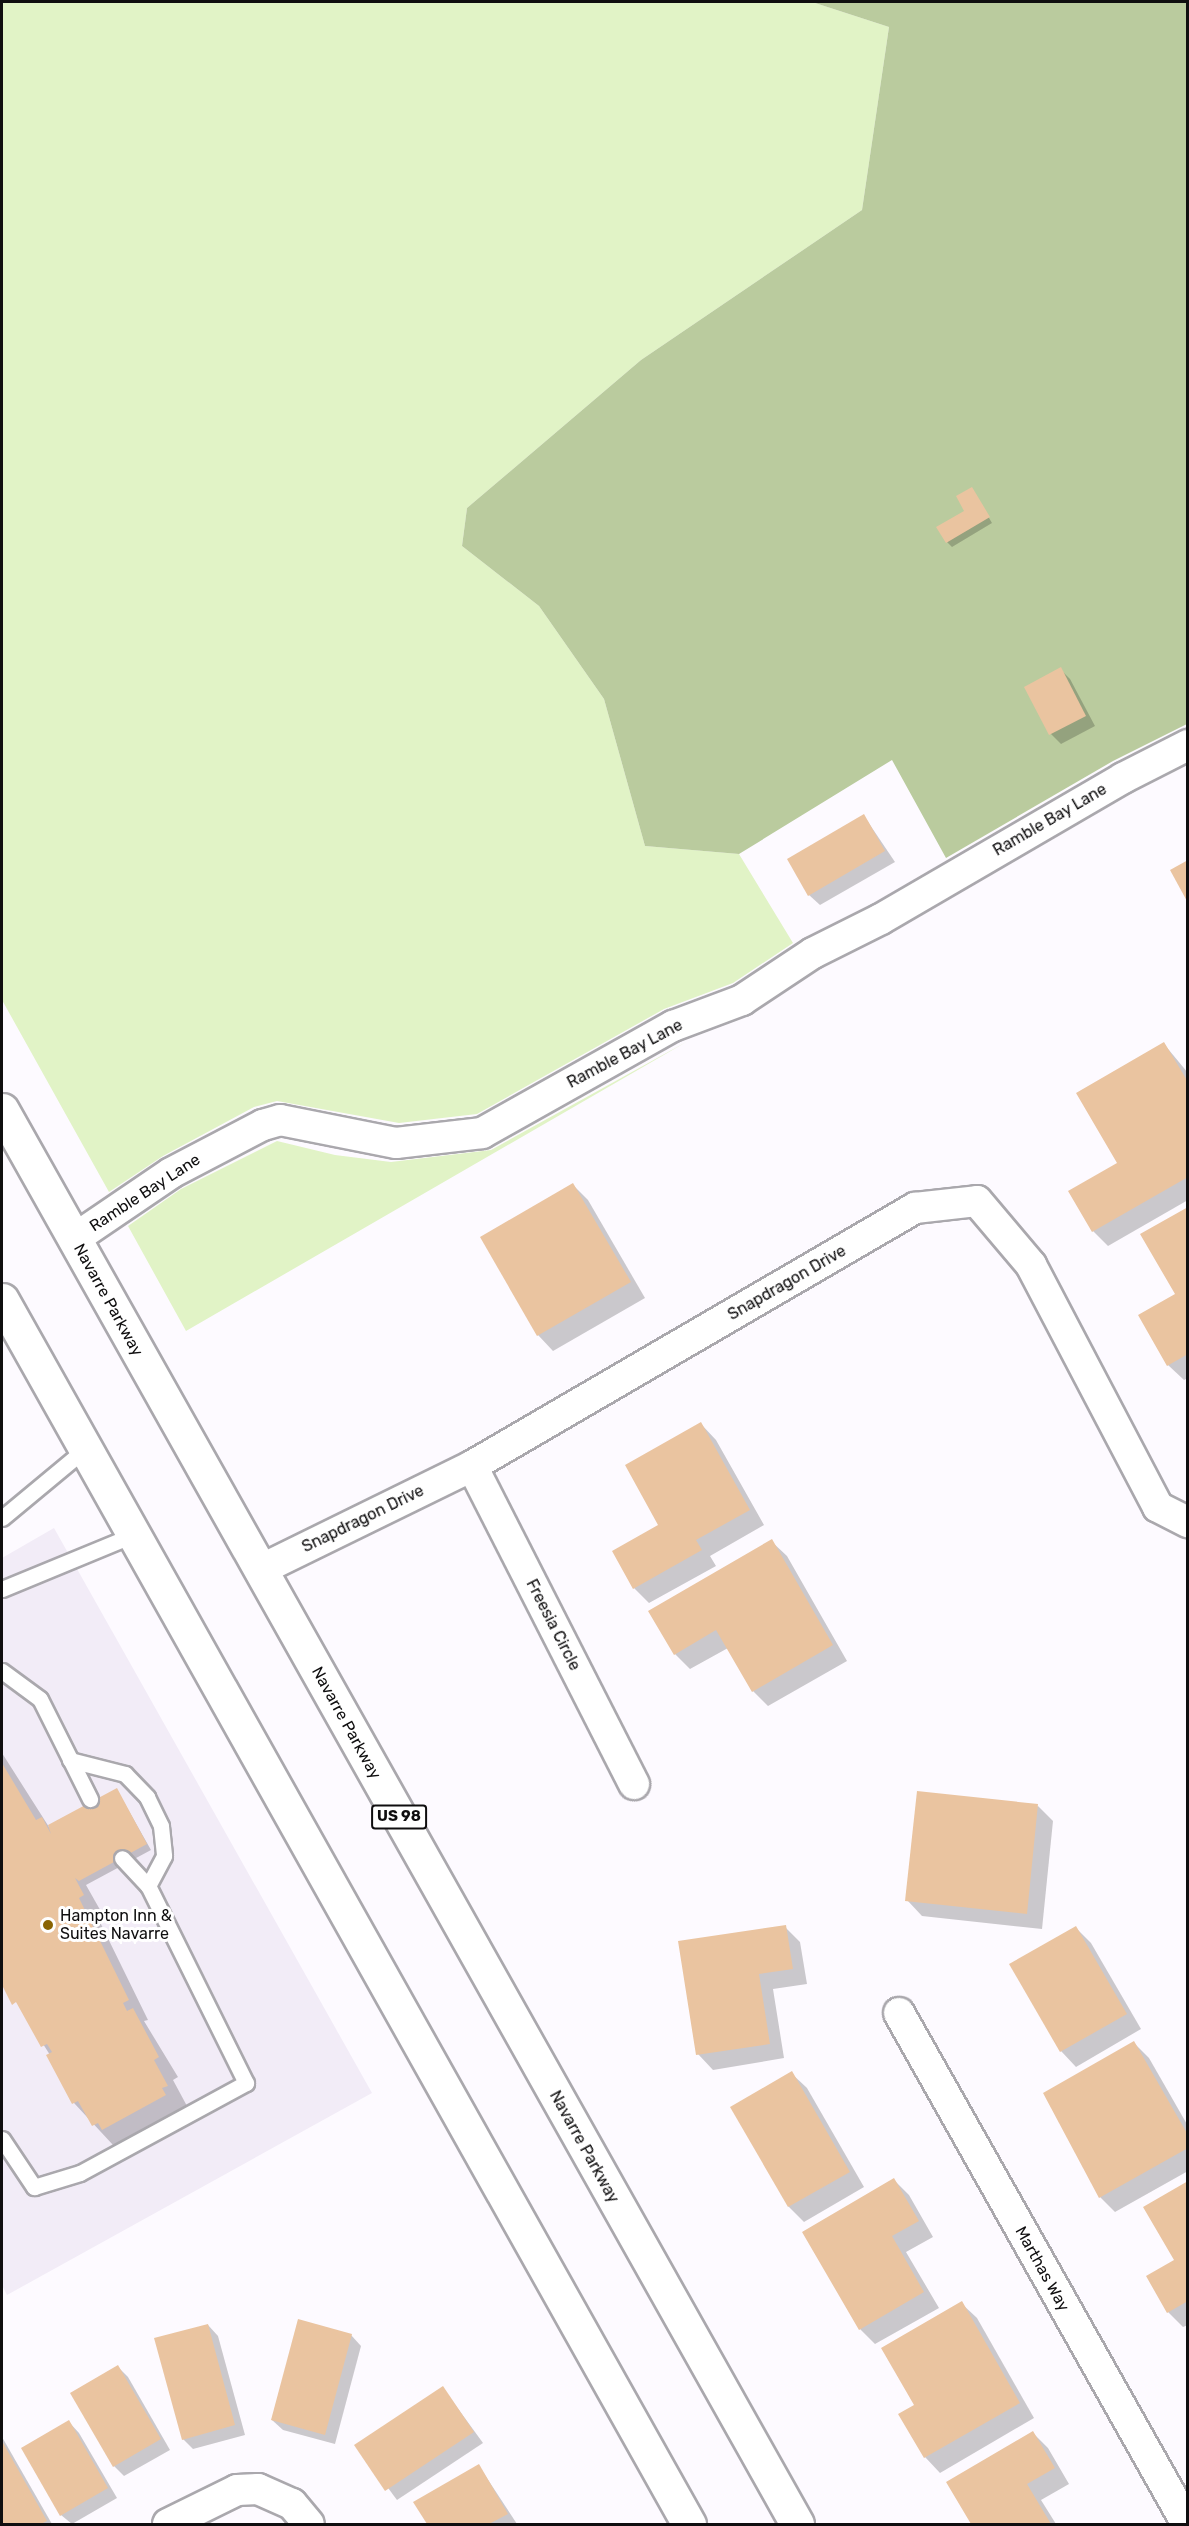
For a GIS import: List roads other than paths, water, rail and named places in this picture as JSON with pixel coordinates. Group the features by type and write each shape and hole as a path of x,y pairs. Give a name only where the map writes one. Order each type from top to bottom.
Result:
{"highway":[{"name":"Navarre Parkway","path":"2,1110 797,2524"},
{"path":"2,1300 689,2524"}],"street":[{"name":"Ramble Bay Lane","path":"74,1239 171,1173 263,1125 280,1120 396,1143 482,1133 673,1026 742,1000 813,953 880,919 1123,778 1188,745"},
{"name":"Snapdragon Drive","path":"260,1570 472,1466 915,1208 977,1201 1031,1265 1158,1508 1188,1522"},
{"name":"Freesia Circle","path":"472,1466 634,1784"},
{"name":"Marthas Way","path":"899,2013 1187,2524"},
{"path":"168,2524 229,2493 258,2489 292,2504 309,2524"}],"lane":[{"path":"2,1518 84,1449"},
{"path":"2,1589 133,1535"},
{"path":"2,1671 40,1699 90,1799"},
{"path":"70,1760 125,1774 147,1797 161,1826 164,1856 148,1886"},
{"path":"2,2139 34,2187 80,2173 246,2083 148,1886 122,1858"}],"place":[{"name":"Hampton Inn & Suites Navarre","path":"48,1925"}]}
